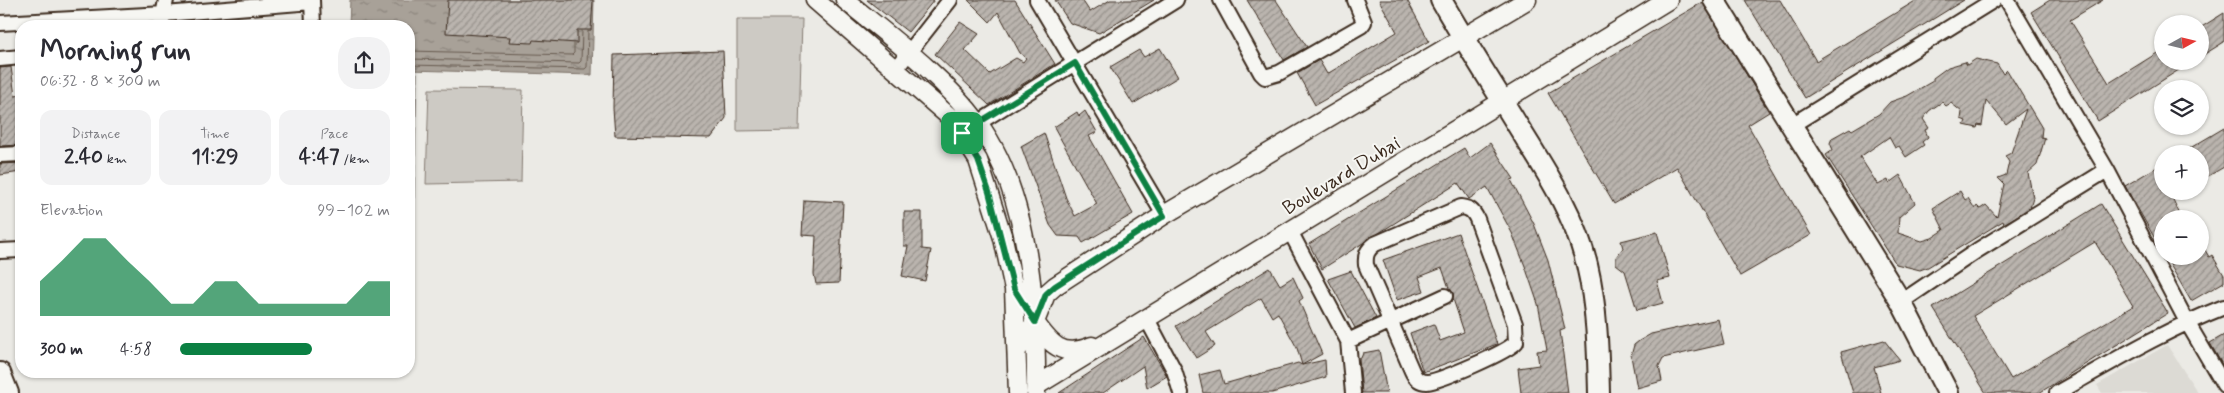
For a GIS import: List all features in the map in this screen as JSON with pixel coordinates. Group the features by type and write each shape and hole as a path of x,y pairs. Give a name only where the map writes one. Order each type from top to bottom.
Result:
{"main road":[{"path":"1440,0 1554,185 1574,224 1587,263 1593,294 1598,334 1599,393"},
{"path":"1714,0 1901,302 1948,393"},
{"path":"0,373 8,393"}],"street":[{"path":"166,0 163,20 312,1 313,20"},
{"path":"814,0 951,118 962,133 978,160 1035,322 1046,339 1058,349 1071,352 1087,348 1123,333"},
{"path":"845,0 908,52 943,85 988,138 1009,186 1018,218 1023,290 1018,349 1018,393"},
{"path":"896,69 950,0"},
{"path":"1037,0 1164,216"},
{"path":"962,133 1176,0"},
{"path":"1221,0 1265,77 1278,73 1361,26 1364,22 1364,17 1355,0"},
{"path":"1018,349 1035,322 1046,294 1055,286 1164,216 1527,0"},
{"name":"Boulevard Dubai","path":"1036,389 1123,333 1668,0"},
{"path":"1792,125 1994,0"},
{"path":"2007,0 2107,170 2187,322 2224,385"},
{"path":"0,23 15,23"},
{"path":"0,58 15,57"},
{"path":"0,155 15,154"},
{"path":"1901,302 1978,250 2107,170"},
{"path":"1454,208 1468,208 1474,212 1515,324 1516,342 1504,352 1438,379 1421,381 1415,378 1390,321 1366,265 1366,256 1369,249 1454,208"},
{"path":"1290,231 1348,341 1353,393"},
{"path":"0,251 15,250"},
{"path":"1023,290 1055,286"},
{"path":"1348,341 1445,296"},
{"path":"2057,393 2187,322 2224,307"},
{"path":"1147,319 1174,370 1181,393"},
{"path":"1035,322 1036,389"}],"shaded area":[{"path":"737,19 802,19 799,130 737,131"},
{"path":"415,73 417,73 415,157"},
{"path":"429,89 523,90 521,182 426,184"},
{"path":"2167,345 2198,393 2102,393 2097,385"}],"water":[{"path":"350,0 594,0 592,75 415,70 415,20 349,20"}],"building":[{"path":"448,0 593,0 591,30 577,30 577,43 533,40 532,43 509,42 510,37 446,33"},
{"path":"867,0 934,0 908,32"},
{"path":"968,0 1015,0 1055,64 989,105 935,54 960,22 979,34 965,50 990,74 1016,58 1023,62 1026,58 1020,53 998,12 990,22"},
{"path":"1055,0 1082,0 1090,12 1110,0 1154,0 1099,33 1070,23"},
{"path":"1247,0 1276,0 1307,47 1284,60"},
{"path":"1379,0 1407,0 1429,41 1315,105 1297,73 1319,60 1327,74 1397,32"},
{"path":"1745,0 1780,0 1816,61 1917,0 1964,0 1805,98"},
{"path":"2050,0 2103,0 2070,20 2109,83 2154,55 2154,70 2179,70 2163,80 2154,80 2154,86 2098,121 2031,12"},
{"path":"1703,2 1769,112 1748,125 1811,235 1740,276 1677,167 1614,204 1548,93"},
{"path":"2224,13 2224,42 2209,51 2209,22"},
{"path":"1160,48 1178,77 1133,104 1110,67 1139,50 1144,57"},
{"path":"723,51 726,118 711,138 615,136 613,108 614,55"},
{"path":"1976,59 1997,64 2003,74 2007,70 2042,128 2041,137 2045,138 2037,165 2028,173 2033,198 2030,208 2004,224 2003,221 1928,267 1920,270 1896,264 1826,155 1833,150 1830,143 1832,138 1850,128 1852,130 1879,114 1890,102 1907,96 1933,81 1933,78 1948,67 1965,62 1967,65","holes":["1986,100 2006,124 2026,109 2011,153 2005,156 2009,162 2006,175 1998,178 2004,184 1997,217 1986,205 1980,209 1977,206 1975,209 1968,198 1965,200 1960,191 1933,208 1944,230 1932,238 1922,241 1898,233 1899,217 1915,203 1900,175 1889,183 1888,180 1878,185 1860,157 1889,137 1895,148 1899,146 1906,157 1924,145 1922,142 1928,137 1925,130 1929,128 1923,119 1929,111 1942,102 1946,106 1951,103 1962,112 1961,119 1966,121 1964,125 1977,128 1978,125 1982,126"]},
{"path":"11,67 15,96 15,145 0,146 0,68"},
{"path":"1085,111 1097,132 1089,136 1133,214 1083,243 1079,237 1058,236 1050,225 1021,146 1044,133 1066,198 1075,216 1097,204 1054,127 1077,112 1079,116"},
{"path":"2224,128 2224,167 2209,176 2209,145 2195,145"},
{"path":"1490,143 1514,179 1511,180 1534,224 1548,260 1565,329 1560,331 1568,393 1521,393 1518,368 1539,365 1537,351 1547,350 1538,304 1525,266 1512,233 1487,187 1469,199 1458,183 1322,269 1309,244 1464,148 1470,158"},
{"path":"15,163 15,173 0,175 0,164"},
{"path":"2154,169 2154,200 2173,200 2178,210 2154,210 2154,237 2125,186"},
{"path":"804,200 843,202 839,283 816,284 814,274 816,236 802,235"},
{"path":"2101,204 2168,313 2039,393 1986,393 1933,308","holes":["2095,242 2133,306 2011,379 1973,316"]},
{"path":"904,212 922,212 922,249 931,250 925,281 902,276 908,246 904,246"},
{"path":"1657,232 1670,278 1657,281 1663,303 1637,310 1625,271 1616,264 1616,257 1623,248 1621,241"},
{"path":"1458,233 1497,344 1423,372 1410,333 1434,324 1440,341 1464,332 1453,299 1453,293 1449,288 1442,268 1419,277 1424,291 1397,300 1383,260"},
{"path":"2212,255 2224,275 2224,282 2191,301 2170,265 2209,265 2209,257"},
{"path":"1270,268 1280,285 1293,277 1303,298 1299,301 1322,354 1302,365 1297,348 1278,313 1272,317 1261,298 1206,332 1215,346 1196,358 1176,326"},
{"path":"1351,271 1376,318 1355,328 1328,279"},
{"path":"1718,319 1724,344 1663,358 1659,366 1662,381 1637,388 1631,356 1634,345 1651,334"},
{"path":"2224,335 2224,368 2210,343"},
{"path":"1144,337 1167,376 1147,388 1143,366 1103,393 1059,393"},
{"path":"1884,340 1900,360 1874,367 1881,393 1853,393 1841,352"},
{"path":"1379,350 1387,393 1362,393 1359,359 1363,353"},
{"path":"1325,360 1326,377 1272,393 1203,393 1199,375 1220,370 1224,384 1298,363 1302,365"}],"route":[{"path":"1075,63 1164,216 1055,286 1046,294 1035,322 1014,289 1003,238 989,192 978,160 962,133 1075,63"}]}
